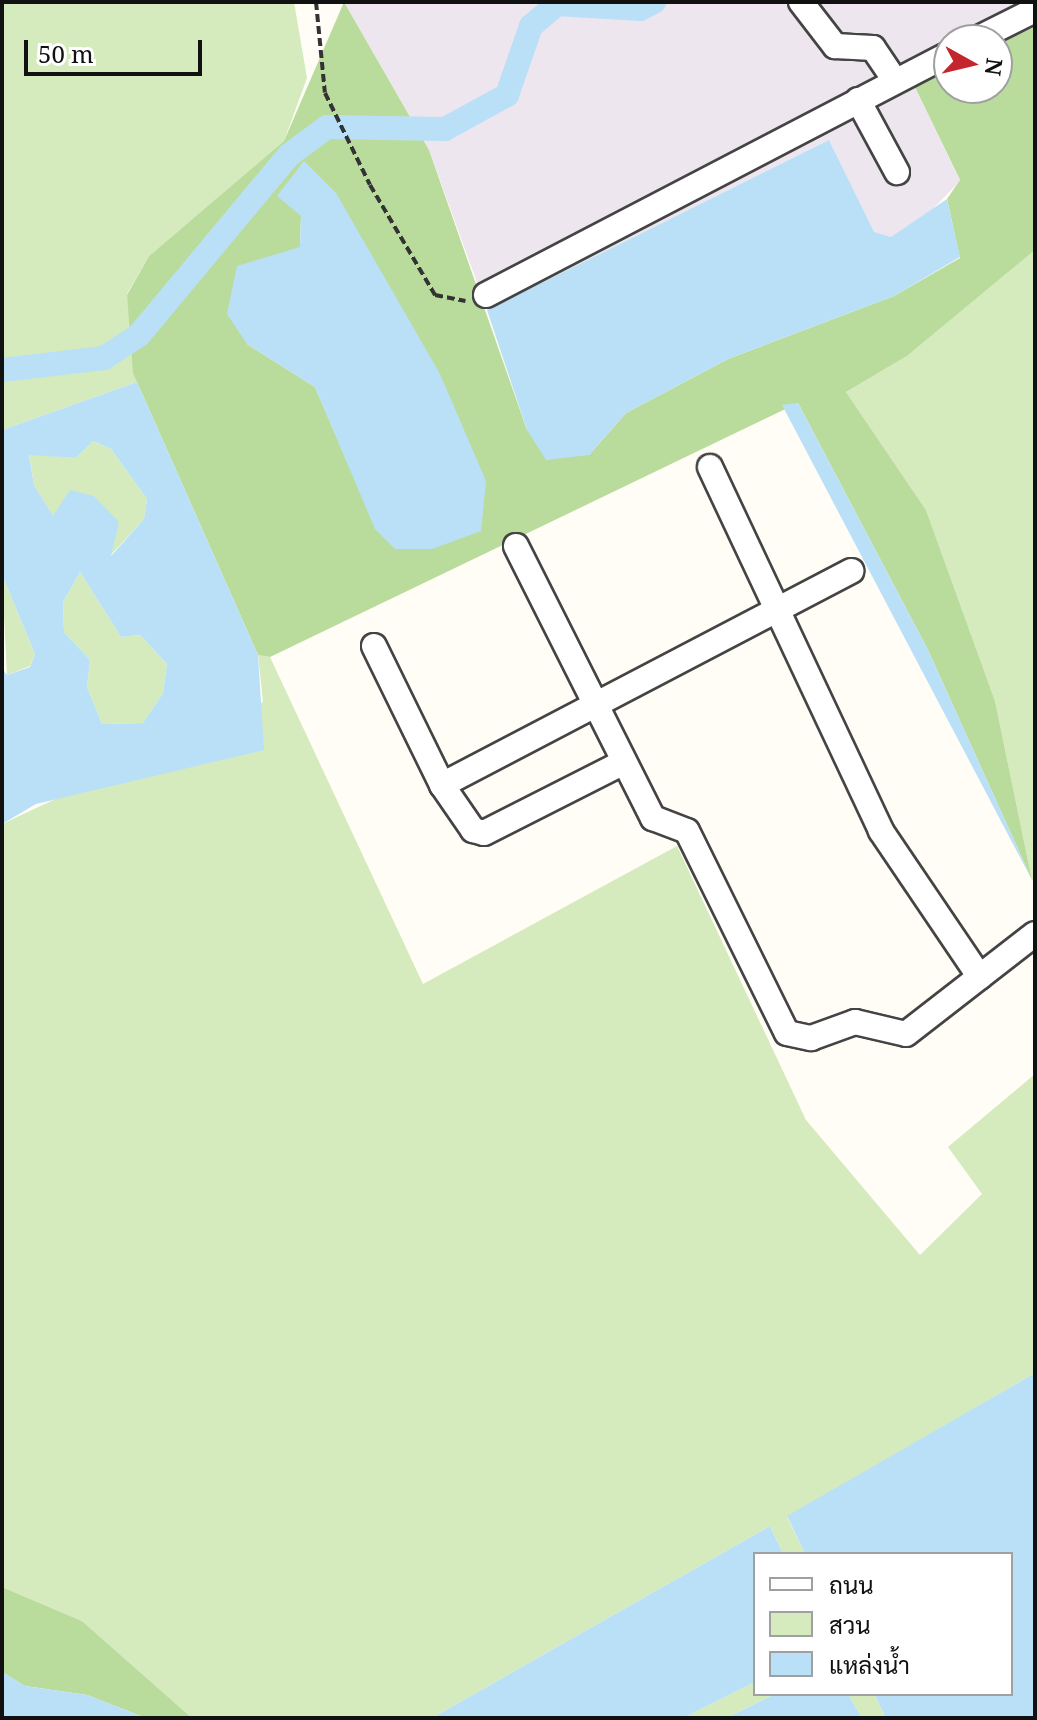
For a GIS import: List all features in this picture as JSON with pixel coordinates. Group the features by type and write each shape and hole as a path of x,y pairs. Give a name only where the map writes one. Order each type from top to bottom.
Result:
{"street":[{"path":"801,2 835,46 873,48 895,81"},
{"path":"1007,24 1035,10"},
{"path":"486,295 933,62"},
{"path":"858,100 897,172"},
{"path":"710,467 775,613 881,831 980,977"},
{"path":"516,546 653,818 687,831 796,1039 839,1023 906,1034 1035,934"},
{"path":"442,785 852,571"},
{"path":"374,646 442,785 465,822 484,833 624,762"}],"path":[{"path":"316,2 325,93 370,185 435,295 452,303 486,295"}],"shaded area":[{"path":"344,2 1035,2 1035,27 1013,37 1013,24 933,24 933,74 913,83 960,181 924,218 891,237 874,233 829,140 487,310 429,150"}],"green space":[{"path":"2,2 294,2 307,78 284,141 149,256 127,294 137,382 2,430"},
{"path":"344,2 429,150 527,430 589,455 626,413 728,359 894,296 960,258 947,199 960,180 913,83 933,74 933,104 1013,104 1013,37 1035,27 1035,250 907,356 846,392 926,510 995,701 1032,880 928,650 798,403 270,657 258,655 133,373 127,295 149,256 284,141","holes":["301,216 376,529 315,387 247,344 237,267 300,248"]},
{"path":"1035,250 1035,878 1032,880 995,701 926,510 846,392 907,356"},
{"path":"93,441 111,449 147,499 144,519 109,557 53,517 34,485 29,454 76,458"},
{"path":"80,572 121,637 140,635 167,664 163,693 143,723 102,724 87,687 90,660 64,632 63,602"},
{"path":"2,575 35,654 30,666 7,675"},
{"path":"258,655 270,657 423,984 677,846 806,1120 920,1255 982,1194 948,1147 1035,1074 1035,1373 787,1517 804,1552 782,1552 770,1526 432,1718 192,1718 82,1621 2,1587 2,824 263,702"},
{"path":"2,1587 82,1621 192,1718 146,1718 87,1695 25,1686 2,1672"},
{"path":"753,1683 753,1696 771,1696 726,1718 683,1718"},
{"path":"849,1696 875,1696 886,1718 862,1718"}],"water":[{"path":"829,140 874,232 891,237 947,199 960,257 894,296 728,359 626,413 589,455 546,460 527,430 487,310"},
{"path":"304,161 336,193 440,374 486,481 481,531 432,549 395,549 375,529 315,387 247,344 227,314 237,266 300,247 301,216 277,196"},
{"path":"137,382 258,655 264,750 36,804 2,824 2,668 7,675 30,667 35,654 2,575 2,430","holes":["93,441 111,449 147,499 144,519 111,556 119,522 94,496 70,490 53,516 34,485 29,455 76,458","80,572 121,637 140,635 167,664 163,693 143,723 102,724 87,687 90,660 64,632 63,602"]},
{"path":"798,403 928,650 1032,880 782,405"},
{"path":"1035,1373 1035,1718 886,1718 875,1696 1013,1696 1013,1552 804,1552 787,1516"},
{"path":"770,1526 782,1552 753,1552 753,1683 683,1718 432,1718"},
{"path":"2,1672 25,1686 87,1695 146,1718 2,1718"},
{"path":"771,1696 849,1696 862,1718 726,1718"}],"waterway":[{"path":"2,370 104,358 139,335 289,155 327,127 445,129 507,95 531,26 557,4 640,9 654,2"}]}
